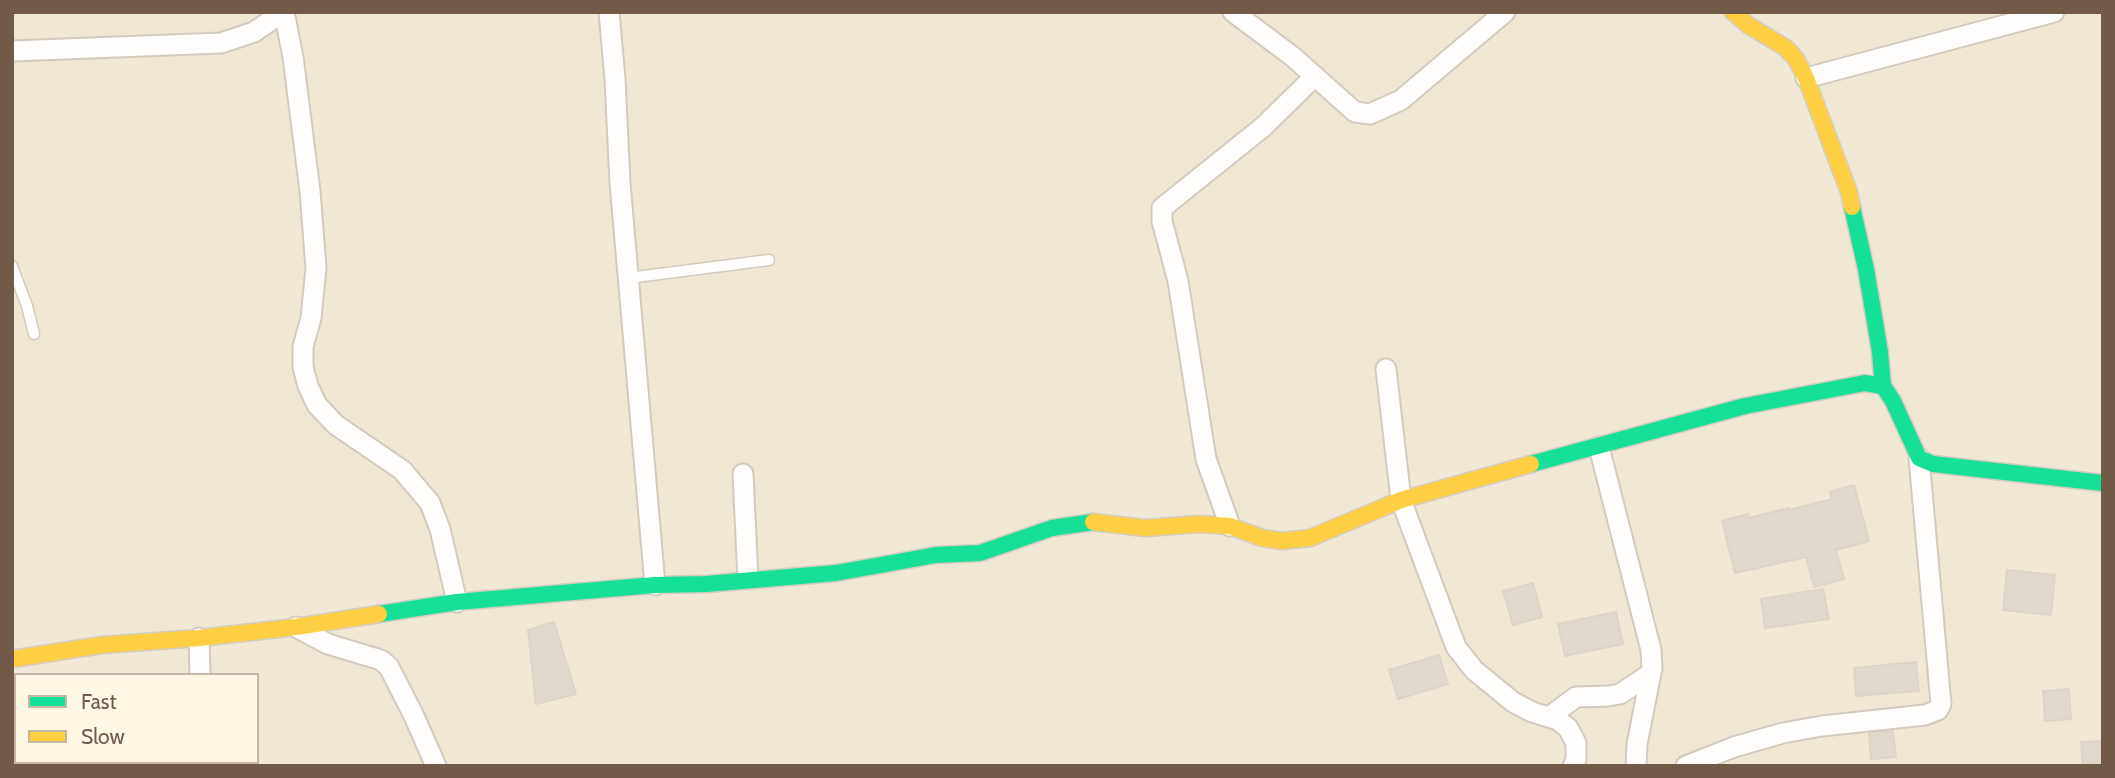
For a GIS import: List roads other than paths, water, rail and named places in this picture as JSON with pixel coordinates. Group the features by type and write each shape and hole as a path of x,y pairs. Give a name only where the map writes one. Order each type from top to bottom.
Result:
{"street":[{"path":"12,51 221,43 254,32 283,12 293,57 310,191 316,268 311,318 303,347 303,367 308,386 317,405 336,425 402,470 430,503 440,529 457,602"},
{"path":"609,12 627,278 655,585"},
{"path":"1233,12 1315,76 1355,112 1370,114 1401,100 1506,12"},
{"path":"1686,766 1734,747 1783,733 1925,715 1938,710 1941,704 1919,458 1893,401 1883,386 1868,281 1849,192 1806,78 1796,59 1773,38 1733,12"},
{"path":"1806,78 2054,12"},
{"path":"1230,526 1206,459 1178,281 1162,221 1162,208 1263,127 1315,76"},
{"path":"1386,369 1401,500 1456,648 1475,670 1513,702 1558,720 1569,728 1576,743 1573,766"},
{"path":"12,659 102,645 296,627 457,602 836,573 936,555 979,553 1052,528 1098,521 1145,528 1199,524 1230,526 1262,538 1282,541 1310,538 1401,500 1745,406 1865,383 1883,386"},
{"path":"1598,447 1651,650 1636,766"},
{"path":"1919,458 1933,464 2103,483"},
{"path":"743,474 748,579"},
{"path":"296,627 328,644 381,660 389,667 436,766"},
{"path":"199,638 200,673"},
{"path":"1549,718 1576,697 1620,694 1650,674"}],"lane":[{"path":"627,278 769,260"},
{"path":"12,266 34,334"}]}
